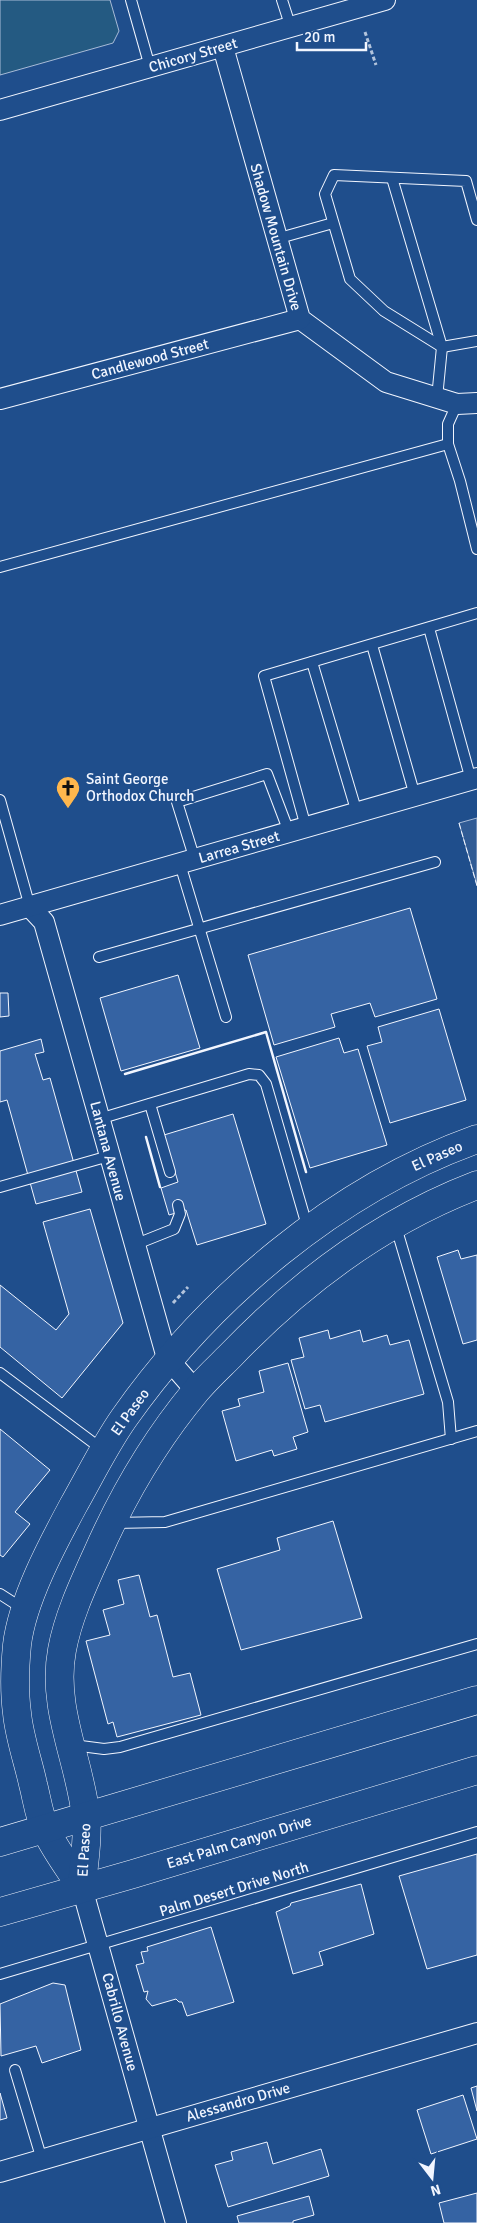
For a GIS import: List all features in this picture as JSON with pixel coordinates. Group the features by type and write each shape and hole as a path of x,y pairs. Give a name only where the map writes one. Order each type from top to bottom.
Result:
{"street":[{"name":"Chicory Street","path":"0,110 385,0"},
{"name":"Shadow Mountain Drive","path":"223,47 300,319 386,382 438,398 467,403"},
{"name":"Candlewood Street","path":"0,399 300,319"},
{"name":"Larrea Street","path":"0,915 474,779"},
{"name":"Lantana Avenue","path":"30,907 44,922 157,1327 169,1360 196,1391"},
{"name":"El Paseo","path":"45,1830 17,1713 17,1644 25,1610 60,1530 124,1418 169,1360 220,1304 265,1263 308,1230 367,1192 413,1166 477,1139"},
{"path":"432,1203 440,1189 454,1178 477,1167"},
{"name":"El Paseo","path":"82,1888 86,1818 60,1702 61,1651 78,1595 111,1523 150,1456 196,1391 250,1335 306,1285 395,1224 432,1203 477,1185"},
{"path":"0,1842 86,1818 477,1700"},
{"name":"East Palm Canyon Drive","path":"0,1912 477,1770"},
{"name":"Cabrillo Avenue","path":"45,1830 82,1888 176,2223"},
{"name":"Alessandro Drive","path":"0,2172 477,2033"}],"lane":[{"path":"130,0 150,67"},
{"path":"282,0 291,28"},
{"path":"477,220 466,181 334,175 325,194 350,279 384,311 442,346 477,341"},
{"path":"392,178 442,346 438,398"},
{"path":"276,239 333,223"},
{"path":"467,403 448,424 448,444 460,481 477,549"},
{"path":"0,567 448,444"},
{"path":"297,830 264,676 477,613"},
{"path":"428,628 474,779"},
{"path":"372,645 415,796"},
{"path":"312,662 357,813"},
{"path":"226,1017 200,928 177,802 267,774 297,830"},
{"path":"0,800 30,907"},
{"path":"99,957 435,862"},
{"path":"99,1119 249,1074 259,1075 266,1084 308,1230"},
{"path":"150,1104 170,1172"},
{"path":"0,1188 109,1156"},
{"path":"134,1245 174,1229 180,1214 178,1205"},
{"path":"395,1224 448,1402 451,1439"},
{"path":"0,1373 104,1451"},
{"path":"111,1523 165,1522 477,1431"},
{"path":"0,1594 25,1610"},
{"path":"70,1744 92,1749 120,1746 477,1644"},
{"name":"Palm Desert Drive North","path":"0,1974 477,1832"},
{"path":"15,2070 42,2160"}],"path":[{"path":"365,32 376,65"}],"shaded area":[{"path":"0,0 110,0 119,31 113,43 0,75"},
{"path":"477,818 477,885 459,823"}],"building":[{"path":"410,908 437,999 375,1017 370,1003 331,1014 335,1027 274,1045 248,955"},
{"path":"178,975 200,1048 121,1071 100,998"},
{"path":"0,993 8,993 9,1016 0,1017"},
{"path":"439,1009 466,1100 390,1123 367,1046 382,1042 378,1027"},
{"path":"339,1038 344,1053 358,1049 387,1145 310,1168 276,1057"},
{"path":"41,1039 44,1052 35,1054 43,1080 50,1078 82,1192 36,1204 7,1100 0,1102 0,1051"},
{"path":"233,1114 266,1224 197,1245 186,1210 169,1215 161,1188 178,1182 164,1135"},
{"path":"90,1209 123,1323 62,1398 0,1347 0,1285 56,1330 69,1314 43,1222"},
{"path":"458,1250 461,1259 477,1255 477,1340 463,1344 437,1257"},
{"path":"328,1330 330,1339 360,1330 363,1342 387,1335 390,1345 409,1340 424,1394 325,1422 320,1405 305,1409 291,1360 304,1357 299,1338"},
{"path":"288,1363 308,1432 293,1437 297,1449 274,1456 272,1450 236,1461 222,1411 240,1406 238,1399 264,1392 259,1371"},
{"path":"0,1429 50,1470 15,1512 30,1524 3,1557 0,1555"},
{"path":"333,1521 362,1618 241,1650 217,1569 280,1550 277,1538"},
{"path":"139,1575 150,1617 157,1615 173,1677 190,1673 201,1715 117,1737 113,1722 108,1724 86,1641 110,1635 103,1610 124,1604 118,1580"},
{"path":"477,1854 477,1955 427,1969 399,1876"},
{"path":"361,1884 374,1934 319,1952 323,1965 293,1974 276,1912 290,1906 291,1903"},
{"path":"211,1927 234,2002 187,2016 182,2002 176,1999 152,2006 146,1999 148,1991 144,1992 136,1965 144,1963 141,1952 148,1951 147,1947"},
{"path":"53,1983 65,1985 81,2050 42,2063 36,2046 1,2056 0,2004"},
{"path":"477,2086 477,2111 471,2088"},
{"path":"0,2093 7,2118 0,2120"},
{"path":"463,2095 477,2139 431,2154 417,2110"},
{"path":"267,2142 273,2164 321,2149 329,2176 228,2207 215,2165 233,2160 231,2152"},
{"path":"477,2193 477,2223 444,2223 439,2203"},
{"path":"309,2196 314,2215 293,2221 293,2223 239,2223 237,2216"}],"fence":[{"path":"459,823 477,886"}],"wall":[{"path":"125,1074 266,1032 306,1172"},
{"path":"146,1137 160,1187"}],"place":[{"name":"Saint George Orthodox Church","path":"68,809"}]}
